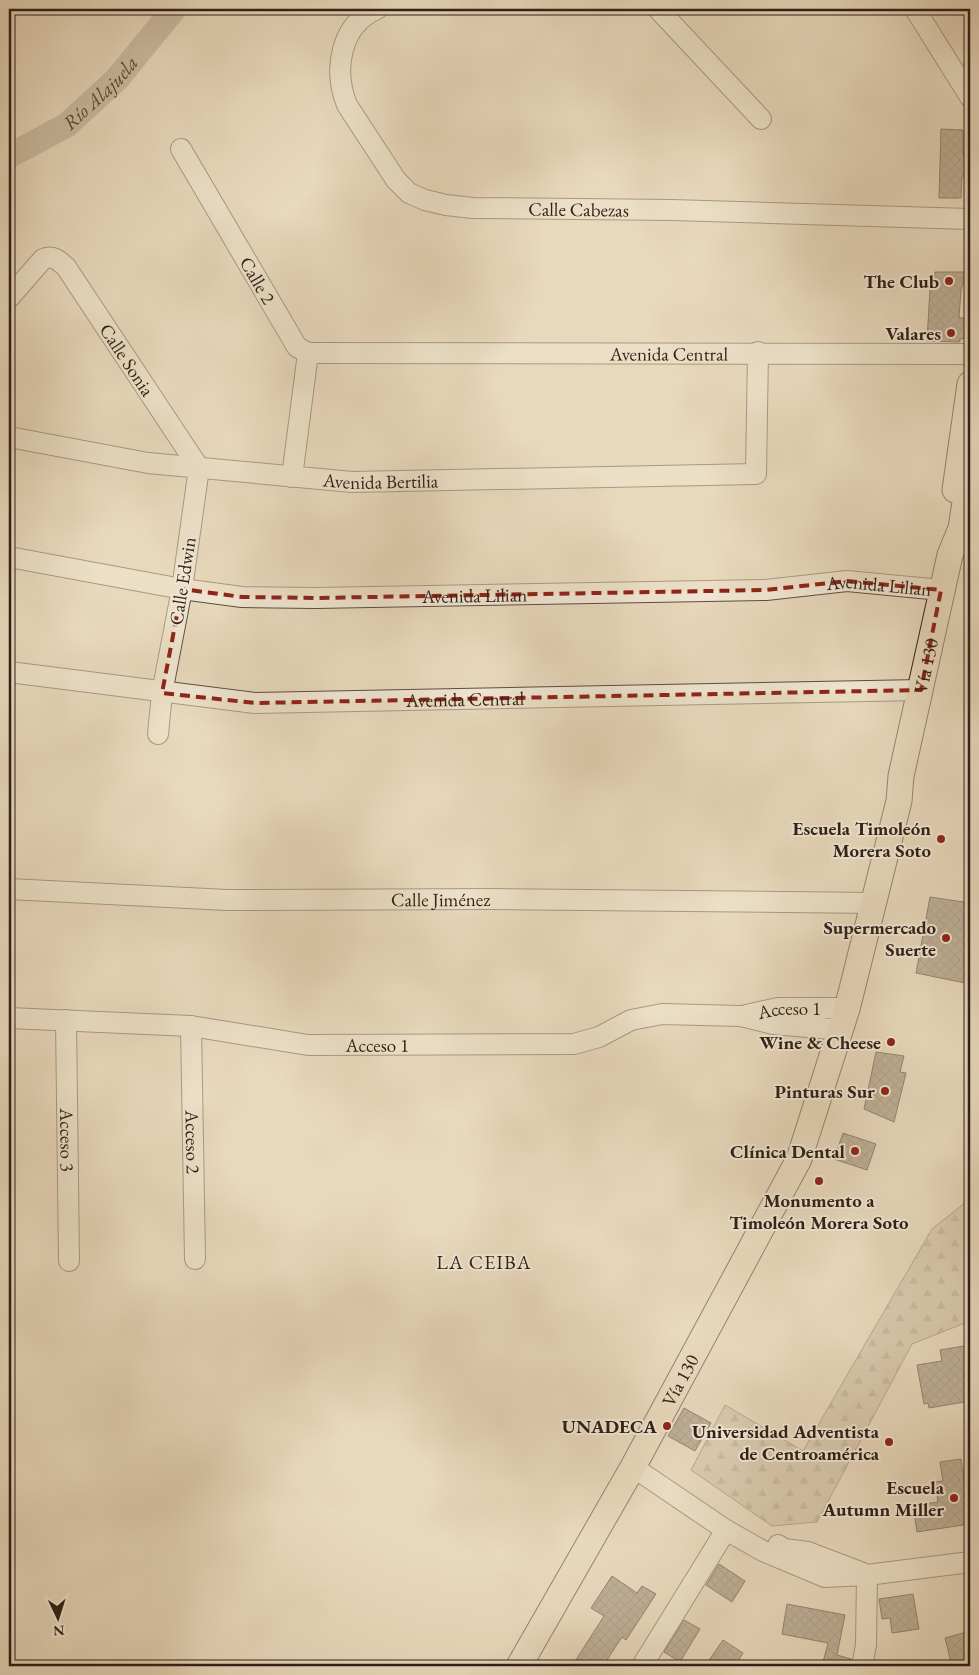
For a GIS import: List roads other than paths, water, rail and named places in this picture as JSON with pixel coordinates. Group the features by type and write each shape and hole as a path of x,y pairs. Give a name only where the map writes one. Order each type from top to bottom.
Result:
{"main road":[{"name":"Vía 130","path":"950,555 952,513 970,384"},
{"name":"Vía 130","path":"519,1666 635,1463 799,1159 847,1009 887,800 902,776 950,555 961,528 970,472"},
{"name":"Vía 130","path":"821,1087 835,1018 869,902"}],"street":[{"name":"Calle Cabezas","path":"377,9 368,13 354,26 344,43 340,62 342,93 347,105 396,180 409,193 425,200 473,208 662,210 970,220"},
{"path":"658,9 761,119"},
{"path":"915,9 970,97"},
{"name":"Calle 2","path":"181,149 297,346 308,353"},
{"name":"Calle Sonia","path":"9,298 35,266 50,257 58,259 66,267 199,468"},
{"name":"Avenida Central","path":"308,353 758,352 970,354"},
{"name":"Avenida Bertilia","path":"9,437 148,463 352,482 756,474 758,352"},
{"path":"292,477 308,353"},
{"name":"Calle Edwin","path":"158,734 162,693 182,589 199,468"},
{"name":"Avenida Lilian","path":"9,557 182,589 242,597 315,598 766,590 847,581 942,590"},
{"name":"Avenida Central","path":"9,672 162,693 255,703 921,690"},
{"name":"Calle Jiménez","path":"9,889 228,900 869,902"},
{"name":"Acceso 1","path":"9,1018 191,1026 308,1045 574,1044 599,1038 631,1020 647,1016 662,1014 741,1016 778,1008 835,1018"},
{"name":"Acceso 3","path":"66,1020 69,1261"},
{"name":"Acceso 2","path":"191,1026 195,1259"},
{"path":"635,1463 726,1530 763,1551 825,1577 867,1575 970,1562"},
{"path":"635,1463 784,1549 808,1552 839,1562 867,1575"},
{"path":"642,1666 726,1530"},
{"path":"862,1666 866,1644 867,1575"}],"waterway":[{"name":"Río Alajuela","path":"9,156 67,125 117,79 174,9"}],"place":[{"name":"The Club","path":"949,281"},
{"name":"Valares","path":"951,333"},
{"name":"Escuela Timoleón Morera Soto","path":"941,839"},
{"name":"Supermercado Suerte","path":"946,938"},
{"name":"Wine & Cheese","path":"891,1042"},
{"name":"Pinturas Sur","path":"885,1091"},
{"name":"Clínica Dental","path":"855,1151"},
{"name":"Monumento a Timoleón Morera Soto","path":"819,1181"},
{"name":"UNADECA","path":"667,1426"},
{"name":"Universidad Adventista de Centroamérica","path":"889,1442"},
{"name":"Escuela Autumn Miller","path":"954,1498"}],"district":[{"name":"LA CEIBA","path":"484,1262"}]}
